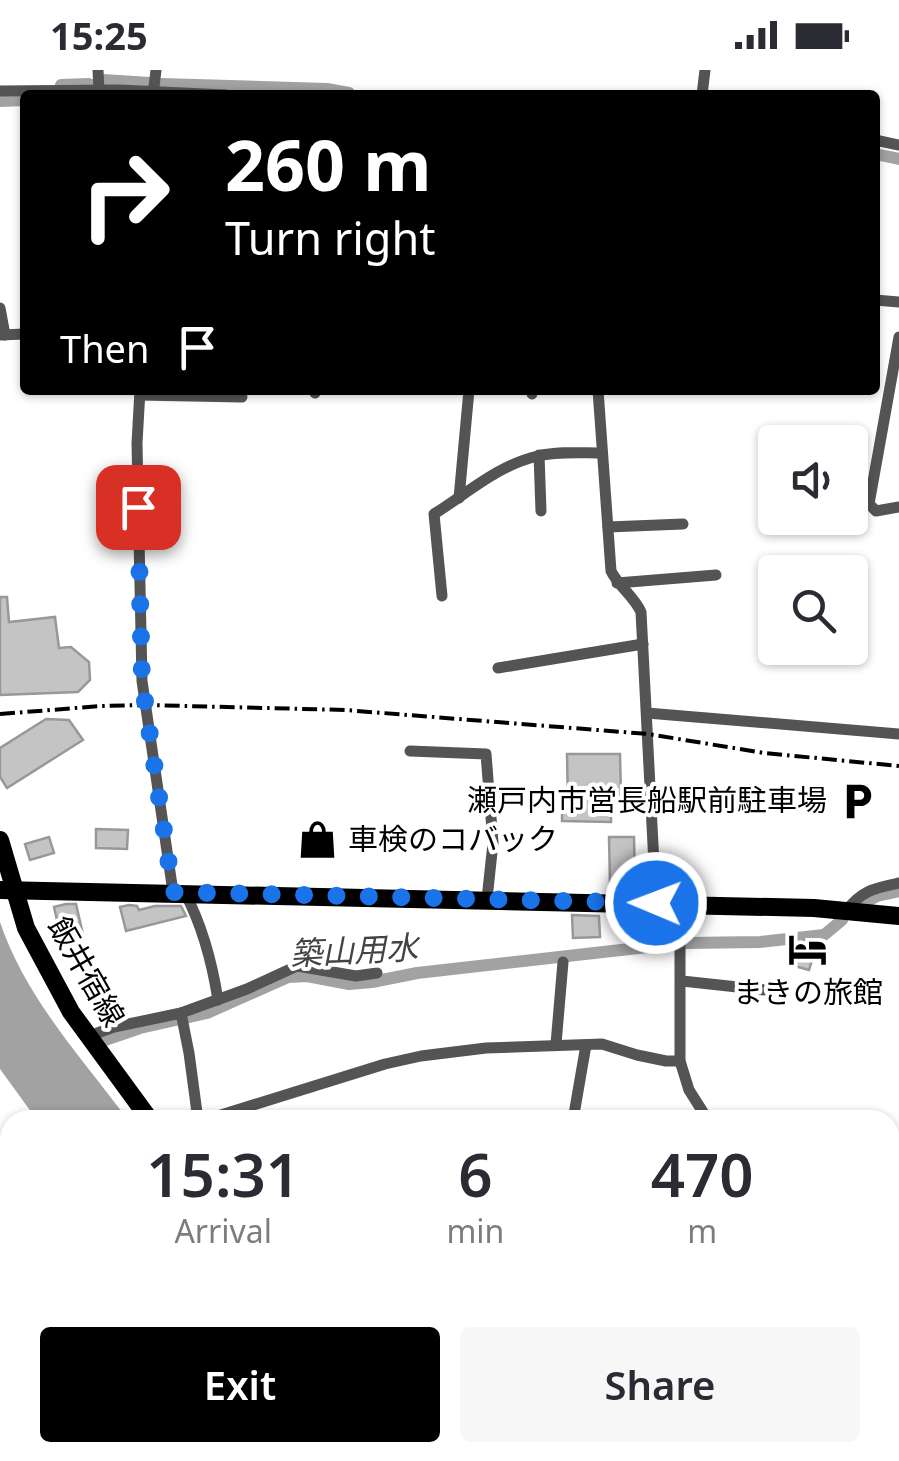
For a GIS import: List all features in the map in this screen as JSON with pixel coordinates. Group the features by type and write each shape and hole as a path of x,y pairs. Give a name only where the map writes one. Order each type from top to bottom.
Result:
{"main road":[{"name":"飯井宿線","path":"0,840 7,890 26,928 71,1012 143,1110"},
{"path":"7,890 656,903 814,908 899,916"}],"street":[{"path":"0,308 3,335"},
{"path":"899,338 870,504 876,511 899,506"},
{"path":"140,395 136,443 142,681 179,893 195,912 212,958 218,1000"},
{"path":"181,395 242,398"},
{"path":"459,498 469,395"},
{"path":"598,395 611,571 641,612 656,903"},
{"path":"442,596 434,514 492,473 540,455 602,453"},
{"path":"540,455 542,511"},
{"path":"608,527 682,524"},
{"path":"617,583 716,575"},
{"path":"498,668 643,644"},
{"path":"646,713 899,734"},
{"path":"410,751 486,754 493,843 486,899"},
{"path":"846,911 856,898 872,889 899,883"},
{"path":"680,904 680,1061 689,1090 702,1110"},
{"path":"556,1044 562,962"},
{"path":"89,1036 114,1027 182,1018 297,966 356,976 377,972"},
{"path":"682,982 784,992"},
{"path":"182,1018 199,1110"},
{"path":"575,1110 586,1044"},
{"path":"234,1110 385,1064 486,1048 602,1044 637,1055 680,1061"}],"shaded area":[{"path":"0,922 39,1001 120,1110 30,1110 0,1069"}],"building":[{"path":"0,597 7,597 9,622 55,617 59,648 71,647 89,662 90,680 78,692 0,695"},
{"path":"46,719 69,720 83,740 7,788 0,777 0,748"},
{"path":"567,754 620,754 621,797 611,797 611,822 562,821 562,805 568,805"},
{"path":"96,829 128,830 127,849 96,848"},
{"path":"49,837 54,853 30,860 25,844"},
{"path":"609,837 634,837 635,882 610,883"},
{"path":"76,904 84,939 71,942 68,927 59,929 54,907"},
{"path":"129,905 139,910 181,906 186,916 126,931 120,907"},
{"path":"572,915 599,916 600,937 573,938"},
{"path":"803,940 817,944 809,970 791,965 795,949 800,951"}],"waterway":[{"path":"103,80 150,83"},
{"path":"61,85 89,84"},
{"path":"161,84 332,90"},
{"path":"0,101 20,100"},
{"path":"880,155 899,159"},
{"name":"築山用水","path":"860,905 899,891"},
{"name":"築山用水","path":"686,943 760,942 824,935 842,920"},
{"name":"築山用水","path":"105,1040 207,1013 288,977 307,976 349,984 674,944"}],"railway":[{"path":"0,714 145,705 345,710 648,734 764,753 899,766"}],"place":[{"name":"瀬戸内市営長船駅前駐車場","path":"857,801"},
{"name":"車検のコバック","path":"318,840"},
{"name":"まきの旅館","path":"808,949"}],"route":[{"path":"138,507 142,681 173,892 656,903"}]}
